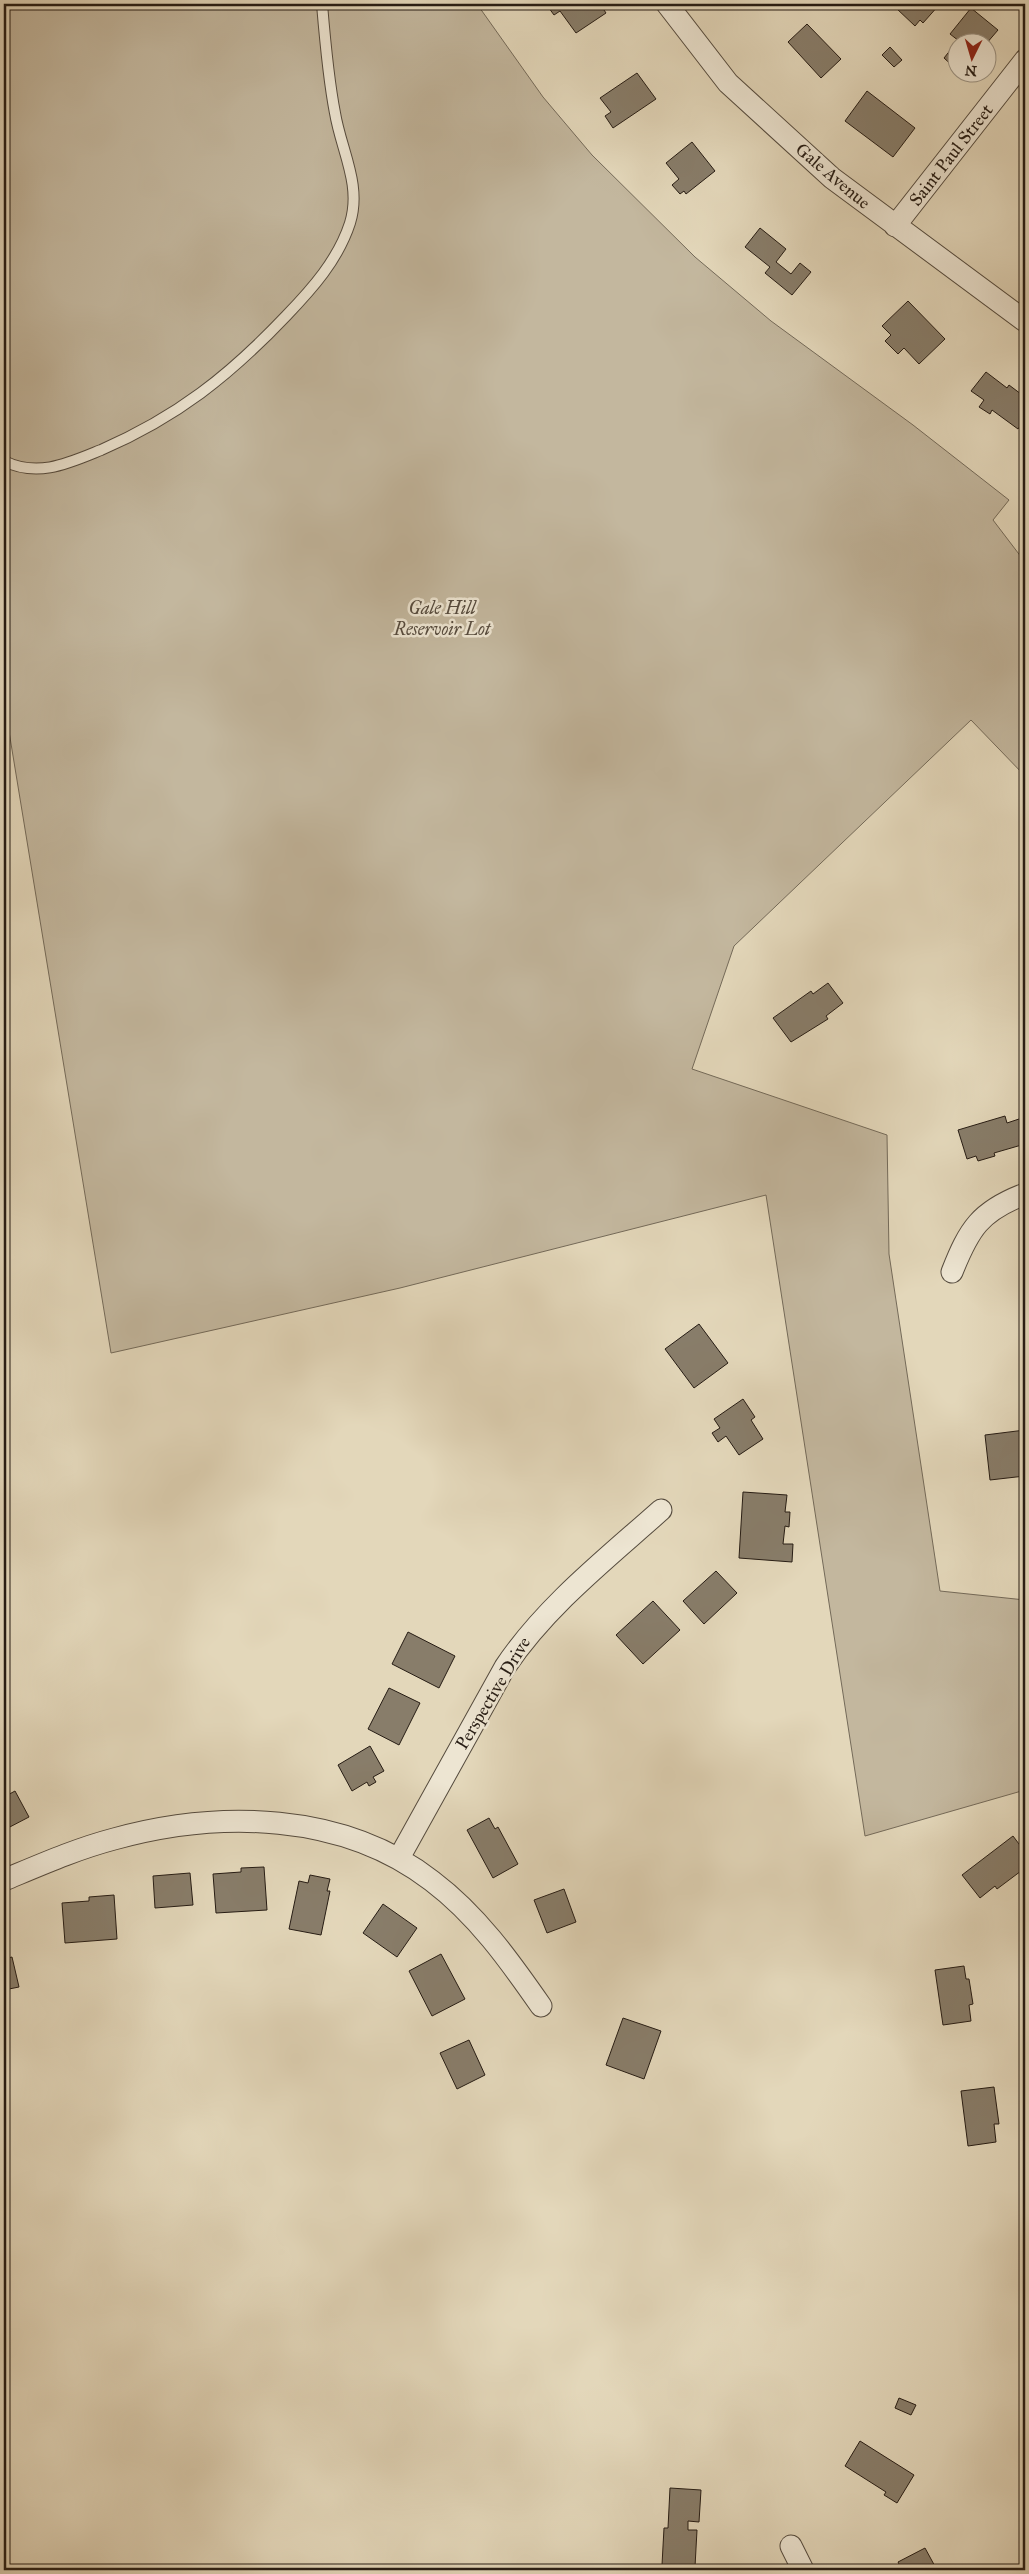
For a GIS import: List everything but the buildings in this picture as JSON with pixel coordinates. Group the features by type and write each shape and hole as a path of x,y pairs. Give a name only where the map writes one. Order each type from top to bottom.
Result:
{"street":[{"name":"Gale Avenue","path":"667,4 728,83 832,178 1025,321"},
{"name":"Saint Paul Street","path":"895,226 1025,60"},
{"path":"952,1272 969,1232 978,1221 992,1209 1025,1194"},
{"name":"Perspective Drive","path":"399,1858 505,1667 519,1646 547,1613 661,1510"},
{"path":"4,1880 114,1839 183,1825 259,1822 320,1829 361,1840 399,1858 432,1880 460,1904 504,1953 541,2006"},
{"path":"791,2546 803,2570"}],"lane":[{"path":"4,461 12,466 38,469 67,464 142,431 173,413 212,386 248,356 301,300 330,265 349,224 353,194 352,180 335,114 322,4"}],"green space":[{"name":"Gale Hill Reservoir Lot","path":"4,4 477,4 543,97 592,155 695,257 771,321 913,425 1009,500 993,520 1025,562 1025,776 971,720 734,946 692,1069 887,1135 889,1254 940,1591 1025,1600 1025,1790 865,1836 766,1195 400,1288 111,1353 4,701"}]}
